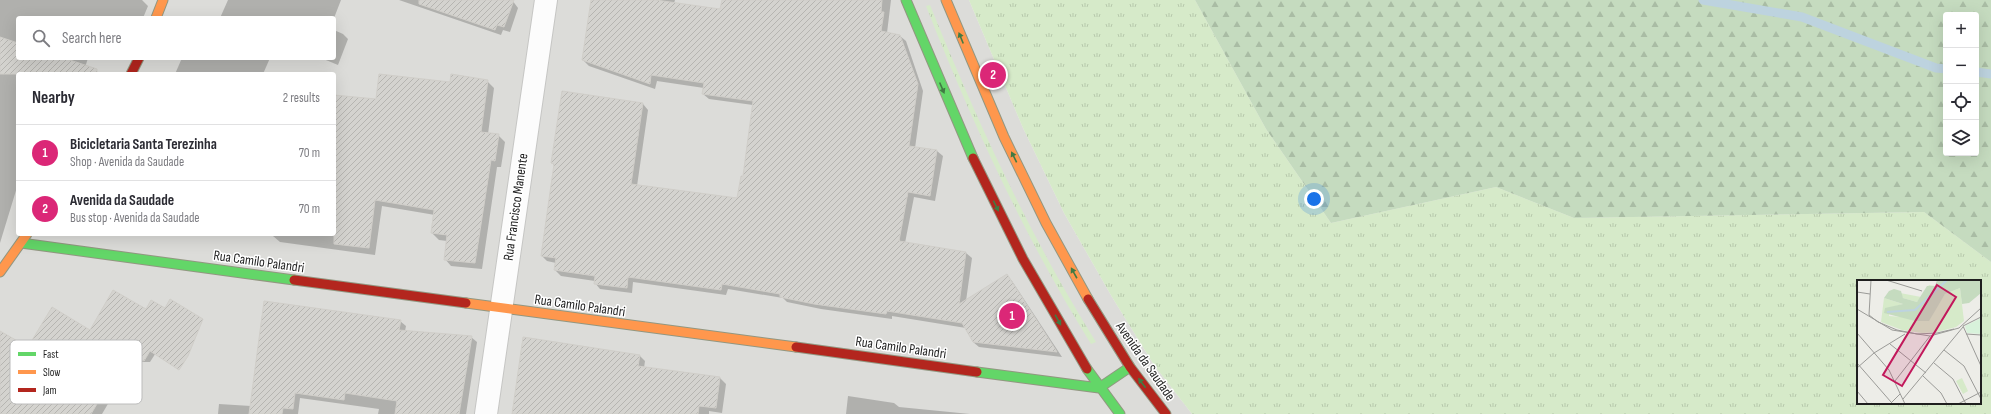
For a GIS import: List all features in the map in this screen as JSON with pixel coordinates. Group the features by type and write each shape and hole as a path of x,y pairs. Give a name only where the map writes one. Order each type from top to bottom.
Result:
{"street":[{"path":"157,16 163,0"},
{"name":"Rua Francisco Manente","path":"486,414 546,0"},
{"path":"906,0 970,153 1012,240 1098,388 1120,414"},
{"name":"Avenida da Saudade","path":"946,0 1004,137 1046,223 1093,308 1130,367 1166,414"},
{"path":"132,72 138,60"},
{"path":"0,272 26,236"},
{"name":"Rua Camilo Palandri","path":"21,243 1098,388"},
{"path":"1098,388 1130,367"}],"shaded area":[{"path":"0,0 969,0 1023,128 1064,213 1112,297 1154,365 1192,414 0,414"}],"green space":[{"path":"969,0 1195,0 1266,129 1331,223 1496,187 1574,218 1924,212 1991,262 1991,414 1192,414 1154,365 1112,297 1064,213 1023,128"},
{"path":"1195,0 1991,0 1991,262 1924,212 1574,218 1496,187 1331,223 1266,129"},
{"path":"930,5 966,92 1026,219 1048,261 1096,342 1091,344 1067,304 1001,179 962,93 926,6"}],"building":[{"path":"419,0 514,0 504,27 497,25 495,30 419,4"},
{"path":"591,0 656,0 720,9 722,0 882,0 881,12 884,12 881,31 900,35 918,84 909,146 937,150 930,196 908,192 899,241 966,252 959,304 1007,274 1057,352 973,342 962,323 887,311 886,314 814,304 780,297 780,294 722,284 721,290 628,277 627,288 594,284 595,276 554,270 556,258 541,256 554,164 551,163 562,91 643,103 631,184 737,198 741,176 743,176 753,101 702,94 704,83 651,75 650,84 582,60"},
{"path":"0,37 16,42 16,60 70,60 97,69 97,72 16,72 16,74 0,74"},
{"path":"379,74 450,82 451,74 488,80 481,132 499,134 495,161 491,160 475,263 444,260 447,235 431,233 434,210 375,200 369,248 334,244 334,236 336,236 336,95 376,99"},
{"path":"113,290 146,309 151,300 165,308 170,299 203,319 188,356 179,370 150,351 144,361 142,360 142,340 32,340 52,307 90,330"},
{"path":"264,301 401,320 399,330 472,336 459,414 395,414 397,401 345,393 344,400 295,393 293,409 283,408 282,414 249,414"},
{"path":"0,331 16,340 10,340 10,404 97,404 91,414 0,414"},
{"path":"523,337 640,355 638,366 720,377 716,408 699,406 698,414 512,414"}],"waterway":[{"path":"1703,0 1802,17 1936,68 1943,69"},
{"path":"1979,72 1991,74"}],"traffic: fast":[{"path":"906,0 973,158"},
{"path":"21,243 294,280"},
{"path":"977,372 1099,388 1130,367"},
{"path":"1087,369 1120,414"}],"traffic: slow":[{"path":"157,16 163,0"},
{"path":"946,0 1004,137 1046,223 1088,299"},
{"path":"0,272 26,236"},
{"path":"466,303 796,347"}],"traffic: jam":[{"path":"132,72 138,60"},
{"path":"973,158 1023,259 1087,369"},
{"path":"294,280 466,303"},
{"path":"1088,299 1130,367 1166,414"},
{"path":"796,347 977,372"}],"place":[{"name":"Avenida da Saudade","path":"993,75"},
{"name":"Bicicletaria Santa Terezinha","path":"1012,316"}]}
